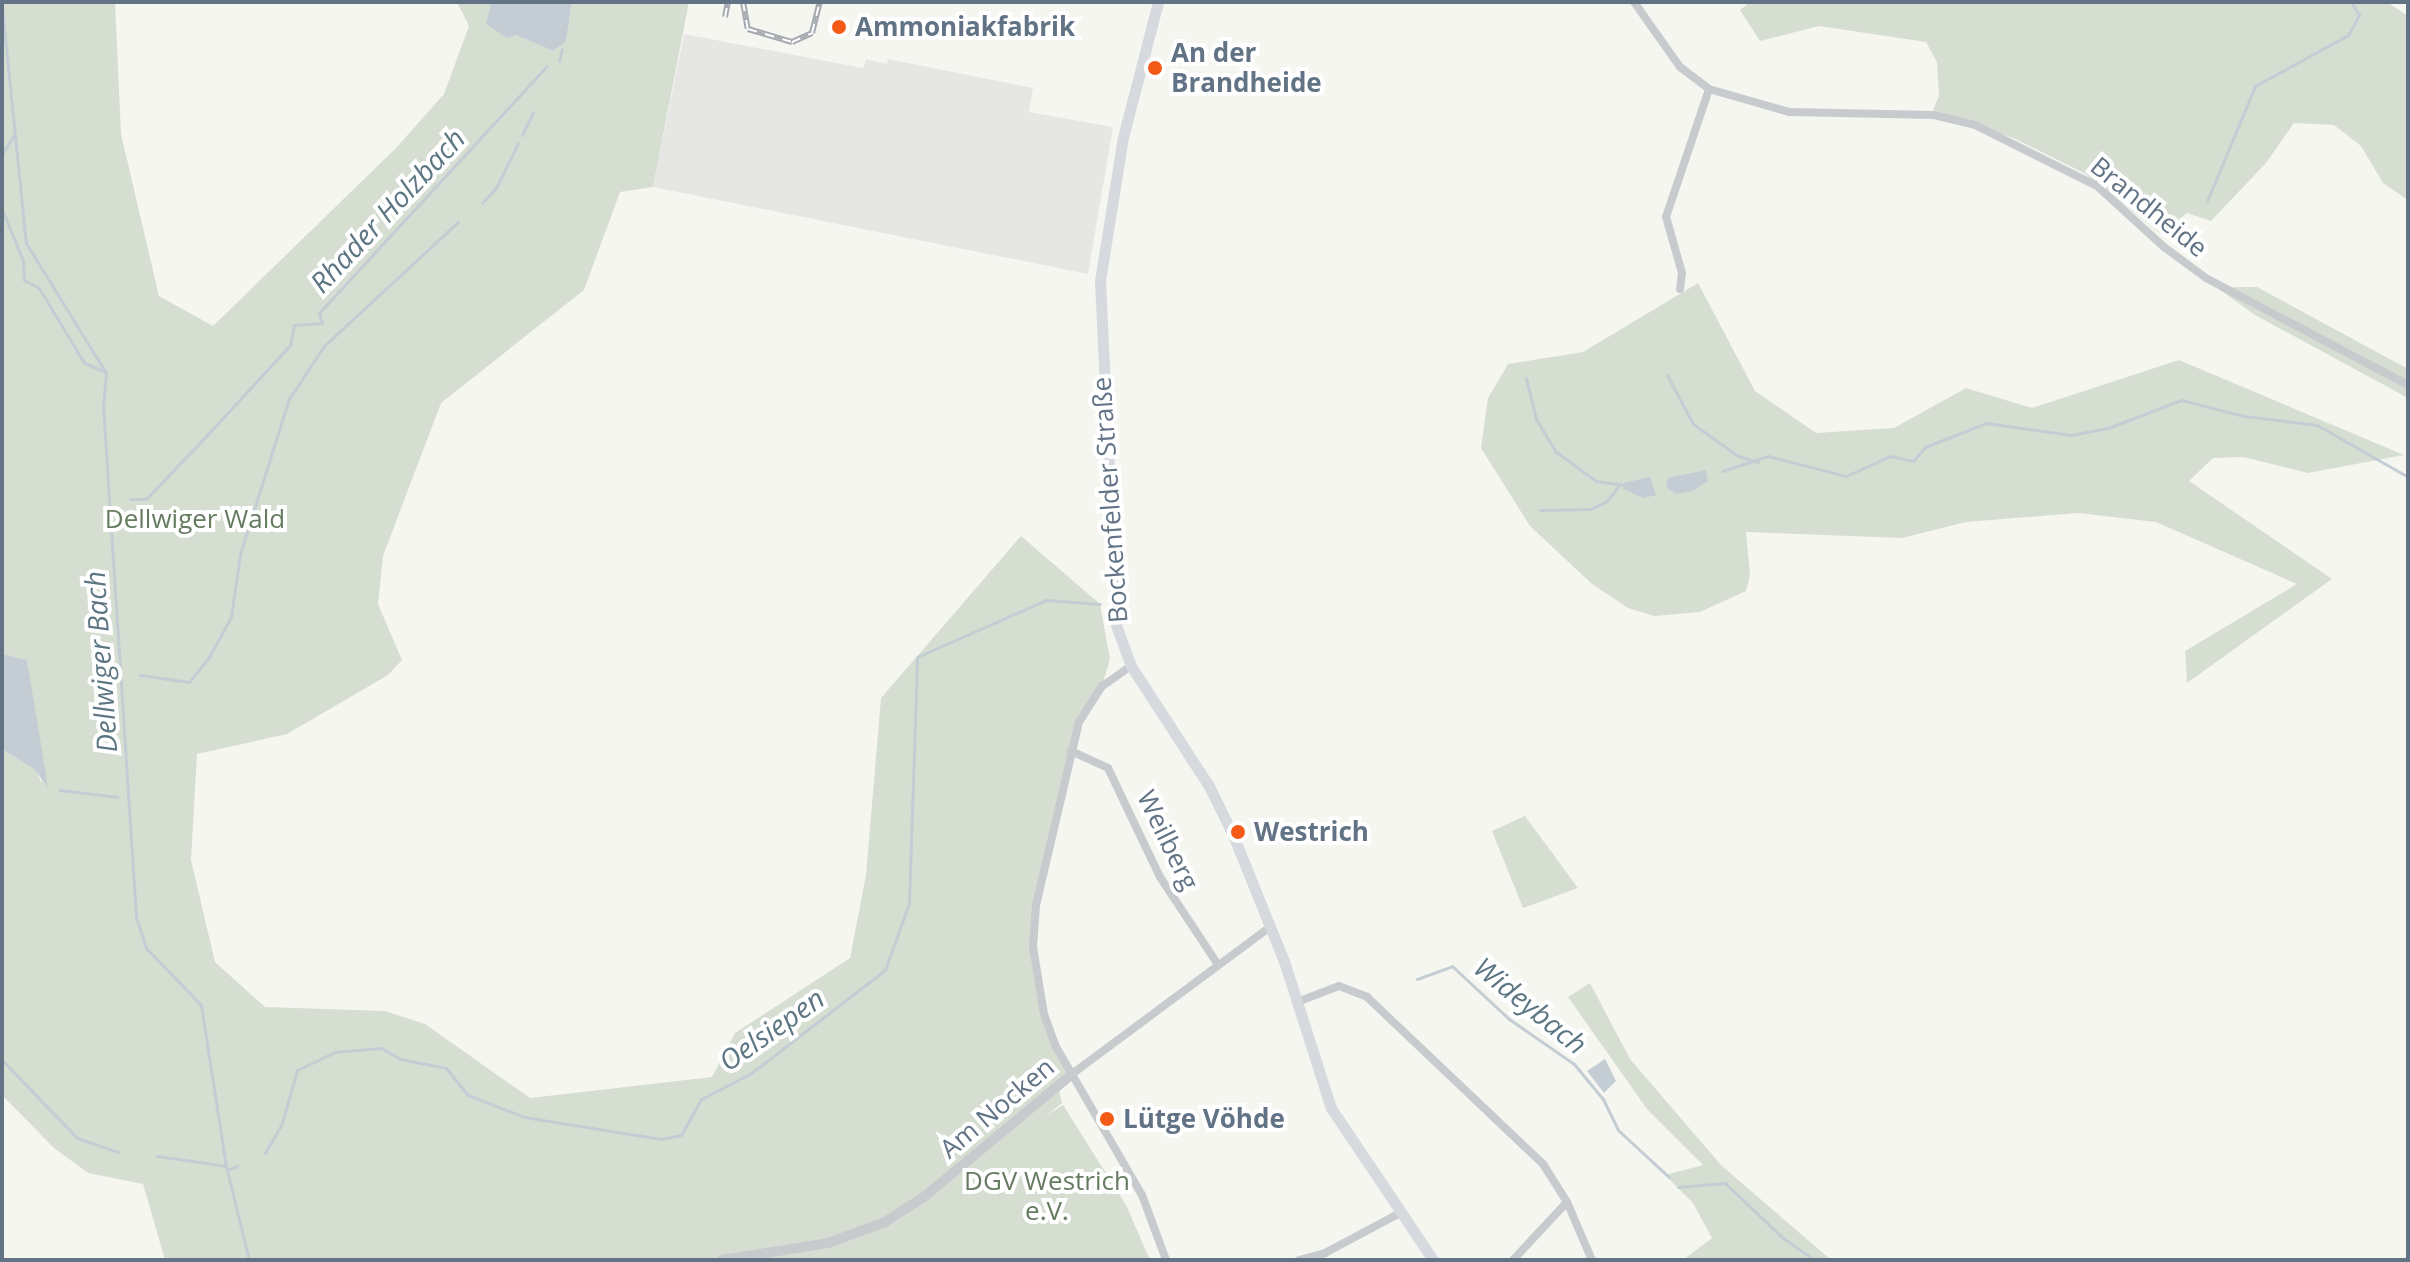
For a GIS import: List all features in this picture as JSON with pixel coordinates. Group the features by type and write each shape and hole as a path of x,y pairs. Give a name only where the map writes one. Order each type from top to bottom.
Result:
{"main road":[{"name":"Bockenfelder Straße","path":"1158,2 1123,137 1100,281 1114,610 1131,666 1217,802 1271,926 1331,1108 1433,1260"}],"street":[{"name":"Brandheide","path":"1634,2 1680,67 1709,89 1789,112 1934,115 1975,125 2097,186 2164,247 2206,278 2408,385"},
{"path":"1680,289 1682,273 1666,217 1709,89"},
{"path":"1131,666 1102,686 1085,706 1071,751 1036,906 1033,947 1044,1014 1072,1074 1142,1195 1166,1260"},
{"name":"Weilberg","path":"1071,751 1108,768 1160,877 1217,963"},
{"name":"Am Nocken","path":"722,1260 828,1243 885,1222 924,1197 1072,1074 1217,963 1271,926"},
{"path":"1297,1002 1339,986 1358,990 1523,1143 1567,1202 1592,1260"},
{"path":"1513,1260 1567,1202"},
{"path":"1299,1260 1325,1253 1400,1213"}],"shaded area":[{"path":"491,2 572,2 566,42 553,51 516,35 507,38 486,24"},
{"path":"684,34 863,68 866,59 887,64 888,59 1033,88 1029,112 1113,127 1088,274 653,187"},
{"path":"1706,470 1708,481 1693,491 1676,494 1666,487 1668,478"},
{"path":"1650,477 1656,495 1644,498 1623,489 1624,483"},
{"path":"2,654 27,660 48,787 34,769 2,749"},
{"path":"1605,1059 1616,1081 1604,1093 1587,1071"}],"green space":[{"name":"Dellwiger Wald","path":"2,2 115,2 121,134 159,296 213,326 396,148 444,94 469,26 457,2 491,2 486,24 507,37 516,35 553,51 566,42 572,2 689,2 653,187 620,192 584,290 441,403 383,556 378,604 402,660 388,675 287,734 197,754 191,860 215,962 265,1007 385,1011 425,1024 530,1098 712,1077 735,1033 850,958 866,875 881,698 1021,536 1100,604 1110,659 1102,686 1085,706 1036,906 1033,947 1044,1014 1072,1074 1058,1085 1062,1103 1046,1116 1063,1105 1126,1205 1150,1260 165,1260 143,1184 88,1173 54,1148 2,1095 2,749 35,769 42,783 27,660 2,654"},
{"path":"1750,2 2387,2 2408,16 2408,200 2383,183 2361,146 2334,125 2294,123 2266,163 2211,221 2187,213 2161,234 2084,173 2013,138 1933,110 1939,96 1937,62 1926,42 1819,26 1760,41 1740,10"},
{"path":"1698,283 1755,391 1816,433 1894,428 1966,388 2032,408 2179,360 2404,455 2308,473 2243,457 2213,458 2189,481 2332,579 2187,683 2185,651 2297,584 2156,522 2078,513 1966,522 1902,538 1746,532 1750,575 1746,591 1700,612 1654,616 1628,608 1592,584 1530,526 1481,448 1488,398 1508,364 1583,352"},
{"path":"2257,287 2408,369 2408,398 2255,315 2220,290"},
{"path":"1525,816 1578,888 1523,908 1492,831"},
{"path":"1590,983 1630,1059 1721,1165 1831,1260 1683,1260 1712,1238 1693,1203 1665,1175 1703,1165 1647,1109 1568,997"}],"waterway":[{"path":"2207,201 2255,86 2348,35 2359,15 2351,2"},
{"name":"Dellwiger Bach","path":"2,8 26,243 106,373 103,405 136,917 146,948 201,1005 226,1166 249,1260"},
{"name":"Rhader Holzbach","path":"559,61 562,49"},
{"name":"Rhader Holzbach","path":"130,499 146,499 210,432 290,345 294,325 322,323 319,313 547,66"},
{"path":"522,135 533,112"},
{"path":"2,154 14,135"},
{"path":"482,203 496,188 518,143"},
{"path":"2,209 23,261 24,280 39,288 84,363 104,371"},
{"path":"140,675 189,682 209,657 231,617 240,554 289,399 324,346 458,222"},
{"path":"1667,375 1693,424 1738,456 1758,462"},
{"path":"1526,378 1536,419 1555,451 1596,481 1625,485"},
{"path":"1722,471 1768,456 1846,476 1890,456 1913,461 1925,447 1986,423 2071,435 2108,428 2181,400 2244,416 2317,425 2408,477"},
{"path":"1540,510 1591,509 1607,501 1620,484"},
{"name":"Oelsiepen","path":"265,1153 282,1123 297,1070 335,1052 381,1048 400,1059 446,1068 468,1095 524,1117 661,1139 681,1135 701,1099 750,1074 885,970 909,903 917,657 1046,600 1100,604"},
{"path":"60,790 118,797"},
{"name":"Wideybach","path":"1417,979 1452,966 1509,1019 1574,1064 1603,1099 1618,1130 1669,1177"},
{"path":"2,1060 77,1138 118,1152"},
{"path":"157,1156 226,1166"},
{"name":"Oelsiepen","path":"227,1170 237,1166"},
{"name":"Wideybach","path":"1678,1187 1725,1183 1783,1238 1815,1260"}],"railway":[{"path":"725,17 728,2"},
{"path":"743,2 748,29 792,42 812,33 820,2"}],"place":[{"name":"Ammoniakfabrik","path":"839,27"},
{"name":"An der Brandheide","path":"1155,68"},
{"name":"Westrich","path":"1238,832"},
{"name":"Lütge Vöhde","path":"1107,1119"}],"park label":[{"name":"DGV Westrich e.V.","path":"1047,1196"}]}
